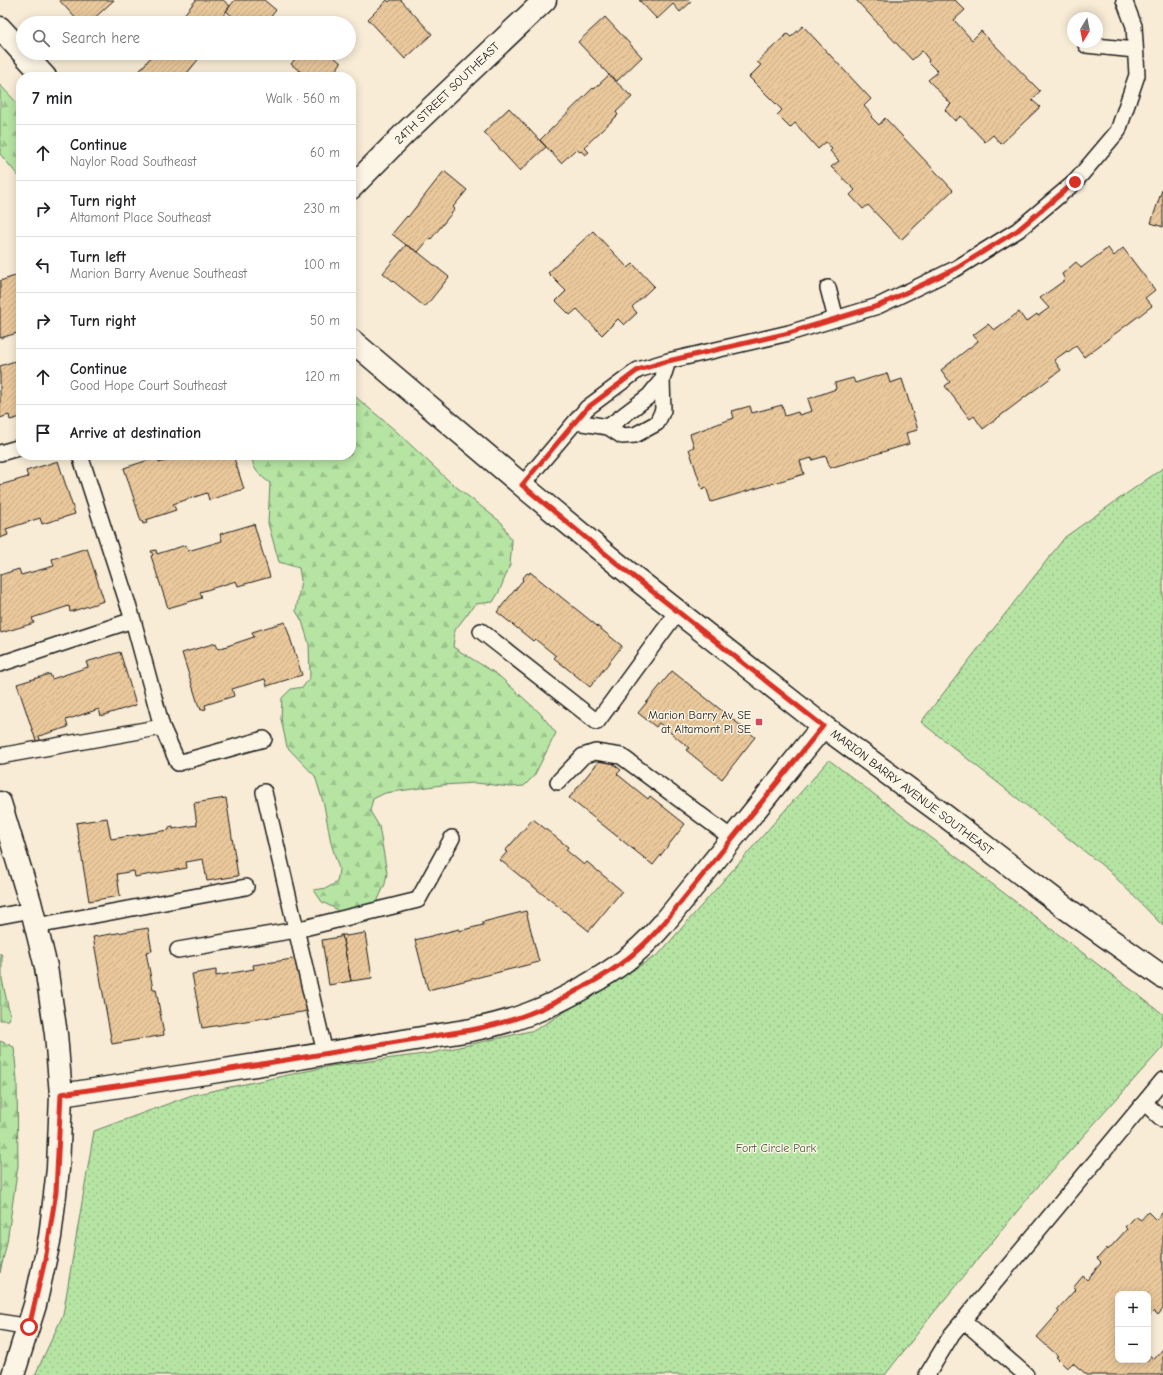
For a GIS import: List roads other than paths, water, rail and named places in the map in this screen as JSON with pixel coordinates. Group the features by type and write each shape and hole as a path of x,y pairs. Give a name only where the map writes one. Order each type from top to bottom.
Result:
{"street":[{"name":"24TH STREET SOUTHEAST","path":"356,183 404,134 545,0"},
{"path":"0,28 16,45"},
{"path":"29,60 40,72"},
{"name":"MARION BARRY AVENUE SOUTHEAST","path":"356,344 620,566 823,726 944,815 1067,909 1163,977"},
{"path":"61,1094 198,1074 496,1025 523,1017 558,1001 602,977 643,946 664,923 733,839 823,726"},
{"path":"0,803 34,918 50,990 56,1034 61,1094 58,1169 54,1207 45,1260 29,1327 13,1375"}],"lane":[{"path":"522,485 587,408 638,370 668,361 789,333 878,306 957,268 1018,230 1075,182 1118,131 1137,75 1134,26 1124,0"},
{"path":"1103,47 1135,50"},
{"path":"828,288 836,319"},
{"path":"576,422 608,427 622,436 635,435 657,423 663,410 662,380 668,361"},
{"path":"608,427 649,396 662,380"},
{"path":"0,454 16,449"},
{"path":"82,460 133,620 162,727 178,763 264,739"},
{"path":"481,631 597,722 678,611"},
{"path":"0,664 133,620"},
{"path":"0,756 162,727"},
{"path":"558,782 583,756 595,752 621,756 733,839"},
{"path":"264,792 325,1053"},
{"path":"178,950 296,930 418,900 452,838"},
{"path":"0,916 34,918 246,888"},
{"path":"927,1375 952,1334 1163,1080"},
{"path":"1145,1103 1163,1120"},
{"path":"964,1321 1026,1375"},
{"path":"0,1322 29,1327"}],"place":[{"name":"Marion Barry Av SE at Altamont Pl SE","path":"759,722"}],"park label":[{"name":"Fort Circle Park","path":"776,1148"}]}
